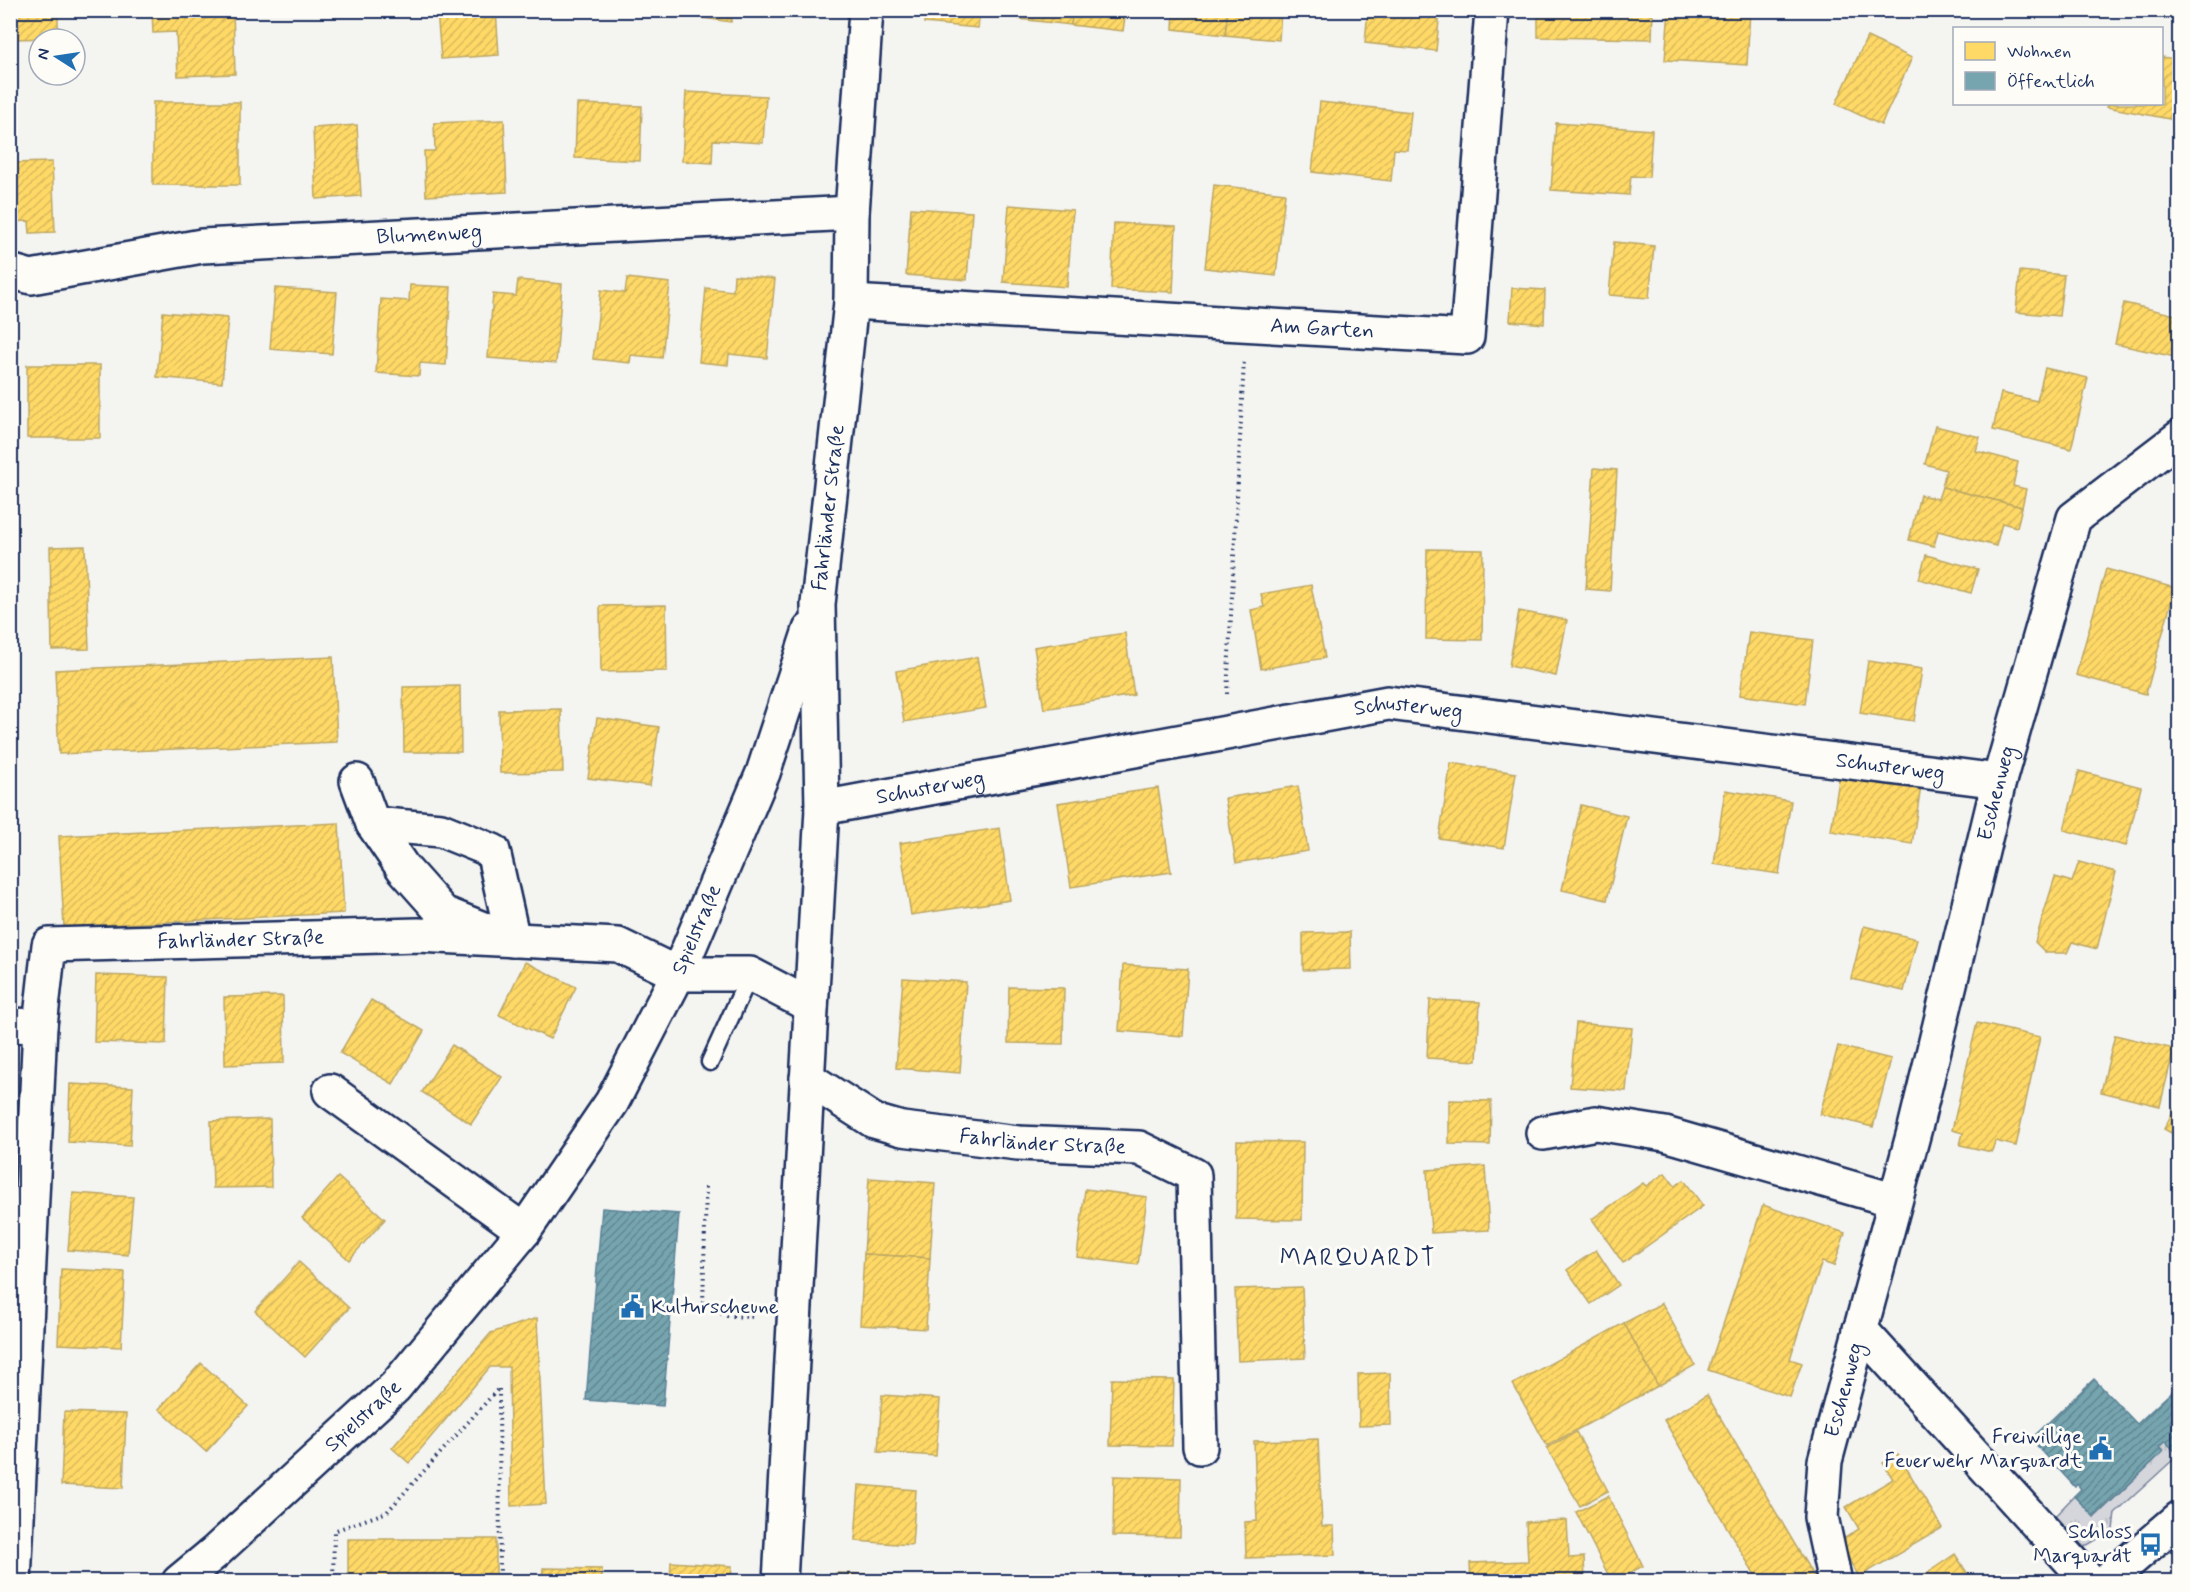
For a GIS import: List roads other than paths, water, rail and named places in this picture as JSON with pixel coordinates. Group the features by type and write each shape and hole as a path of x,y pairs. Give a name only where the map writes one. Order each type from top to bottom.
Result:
{"street":[{"name":"Fahrländer Straße","path":"780,1581 822,808 818,604 850,302 852,213 866,10"},
{"name":"Am Garten","path":"850,302 1245,327 1467,337 1492,10"},
{"name":"Blumenweg","path":"10,271 31,277 202,246 852,213"},
{"name":"Eschenweg","path":"1836,1581 1821,1517 1825,1461 1893,1200 1915,1128 1999,781 2074,518 2180,437"},
{"name":"Spielstraße","path":"179,1581 214,1553 395,1387 524,1231 612,1102 678,974 763,773 818,604"},
{"name":"Schusterweg","path":"822,808 1225,731 1388,703 1999,781"},
{"name":"Fahrländer Straße","path":"357,781 373,824 403,868 443,913 513,940"},
{"path":"373,824 441,830 493,851 513,940"},
{"name":"Fahrländer Straße","path":"25,1025 49,945 418,935 618,945 678,974 750,974 811,1006"},
{"path":"14,1581 25,1025"},
{"name":"Fahrländer Straße","path":"807,1078 874,1121 902,1129 1018,1143 1139,1148 1194,1175 1200,1448"},
{"path":"330,1091 524,1231"},
{"path":"1543,1133 1596,1123 1665,1134 1893,1200"},
{"path":"1860,1329 2090,1581"},
{"path":"2104,1581 2180,1518"}],"lane":[{"path":"710,1062 750,974"}],"place":[{"name":"Kulturscheune","path":"633,1307"},
{"name":"Freiwillige Feuerwehr Marquardt","path":"2100,1449"},
{"name":"Schloss Marquardt","path":"2150,1544"}],"district":[{"name":"MARQUARDT","path":"1358,1258"}]}
